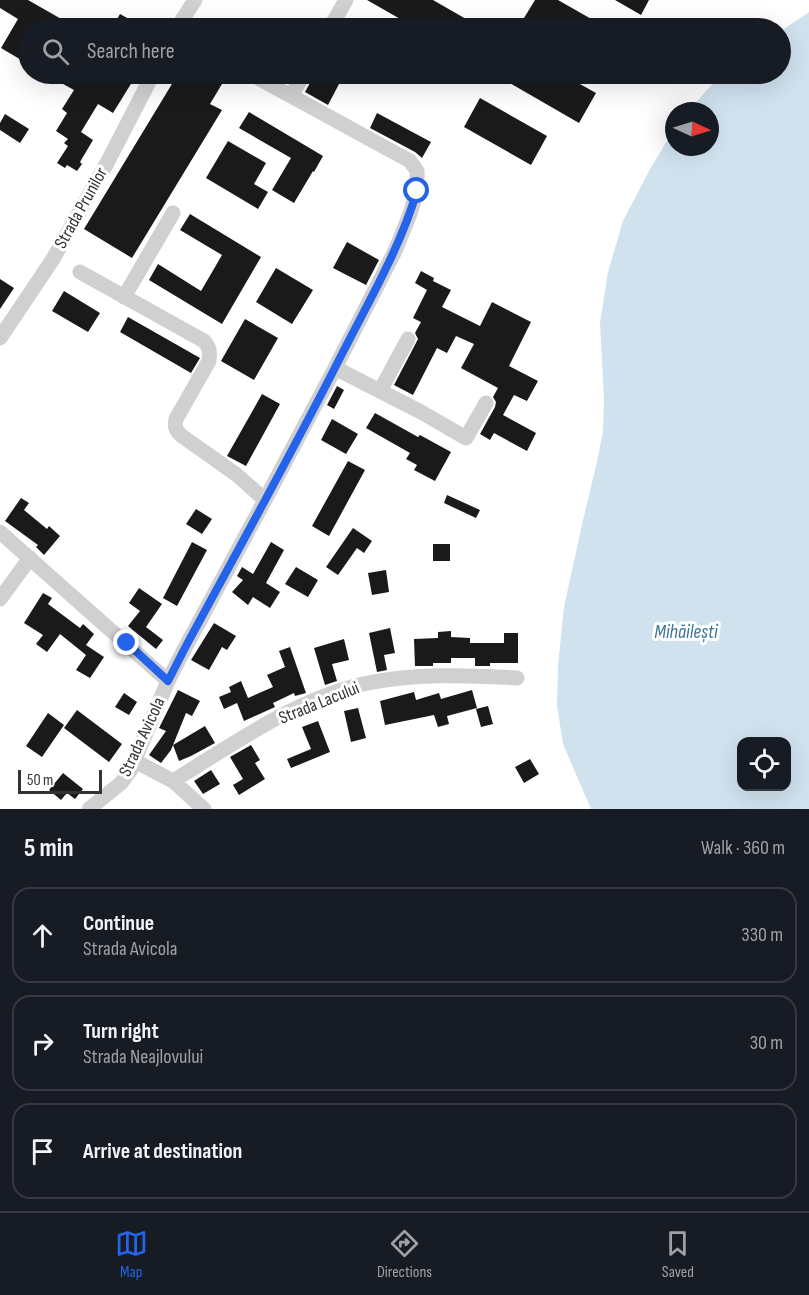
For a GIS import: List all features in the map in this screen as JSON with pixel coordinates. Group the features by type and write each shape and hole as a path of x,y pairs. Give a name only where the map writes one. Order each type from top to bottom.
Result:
{"street":[{"path":"185,18 195,0"},
{"path":"336,18 346,0"},
{"name":"Strada Prunilor","path":"0,338 53,259 148,84"},
{"path":"269,84 291,96 298,84"},
{"name":"Strada Avicola","path":"89,809 121,783 135,761 168,681 395,251 417,191 417,171 410,161 291,96"},
{"path":"124,297 173,213"},
{"path":"80,272 204,341 209,346 209,361 176,419 177,431 237,475 265,500"},
{"path":"380,391 408,339"},
{"path":"335,368 466,438 486,403"},
{"path":"0,531 168,681"},
{"path":"0,599 30,558"},
{"name":"Strada Lacului","path":"173,782 259,729 339,691 389,680 450,676 518,678"},
{"path":"135,761 173,782 204,809"}],"water":[{"name":"Mihăilești","path":"809,12 809,809 591,809 563,744 557,705 564,607 603,432 604,400 600,323 608,272 623,221 665,144 665,156 719,156 719,102 696,102 712,84 791,84 791,24"}],"building":[{"path":"0,0 28,0 60,18 18,19 0,8"},
{"path":"367,0 433,0 464,18 398,18"},
{"path":"535,0 558,0 590,18 524,18"},
{"path":"615,0 649,0 641,15"},
{"path":"18,19 18,58 1,48"},
{"path":"63,84 131,84 113,113 98,104 81,132 93,140 77,171 67,165 65,168 57,163 68,146 64,143 68,139 56,131 67,113 62,109 74,90"},
{"path":"172,84 222,84 210,104 222,110 132,258 84,229"},
{"path":"309,84 339,84 328,105 305,92"},
{"path":"511,84 580,84 596,93 579,123"},
{"path":"480,98 547,136 531,165 464,127"},
{"path":"249,112 323,156 294,203 272,190 291,158 239,128"},
{"path":"377,113 431,142 422,158 370,128"},
{"path":"5,114 29,129 20,143 0,130 0,123"},
{"path":"228,141 266,163 254,184 268,192 258,209 206,178"},
{"path":"190,214 261,257 222,324 149,280 158,264 201,291 222,255 180,230"},
{"path":"347,242 379,260 366,285 333,268"},
{"path":"276,268 313,290 292,324 256,302"},
{"path":"421,271 434,278 433,281 451,290 442,307 480,326 492,302 531,322 509,366 538,381 527,401 514,395 503,415 536,433 527,451 494,433 490,440 480,434 495,407 496,402 493,397 498,388 461,368 474,344 456,336 447,353 437,348 413,395 394,385 418,339 415,333 421,322 413,318 427,290 415,283"},
{"path":"0,279 14,288 0,309"},
{"path":"64,291 100,313 88,332 52,311"},
{"path":"128,317 200,358 191,373 120,332"},
{"path":"245,319 278,338 254,380 221,361"},
{"path":"337,386 344,390 334,409 327,405"},
{"path":"262,394 280,404 246,466 227,456"},
{"path":"375,413 451,452 435,481 414,470 417,465 406,459 410,453 366,428"},
{"path":"332,419 358,434 346,454 321,440"},
{"path":"348,461 365,470 329,536 312,526"},
{"path":"447,495 480,510 476,518 444,503"},
{"path":"21,498 29,503 24,510 47,529 49,526 60,536 44,555 36,547 38,545 5,521"},
{"path":"196,509 212,519 202,534 186,524"},
{"path":"353,528 372,541 364,553 357,548 338,575 326,567"},
{"path":"192,542 207,550 177,606 163,598"},
{"path":"271,542 284,550 266,583 280,592 270,608 253,597 248,605 232,592 243,580 237,576 242,567 253,574"},
{"path":"433,544 450,544 450,561 433,561"},
{"path":"296,567 318,580 308,597 285,584"},
{"path":"386,570 389,592 372,595 368,573"},
{"path":"139,588 162,604 146,627 163,640 156,649 128,626 140,611 129,603"},
{"path":"43,593 52,598 48,604 80,628 83,624 94,634 86,645 104,657 90,678 76,670 86,655 60,634 47,652 36,644 43,635 24,623"},
{"path":"214,623 236,636 227,650 222,647 209,670 191,660"},
{"path":"390,628 395,653 384,655 387,670 377,672 369,633"},
{"path":"451,631 451,637 470,638 470,643 504,643 504,633 518,633 518,663 490,663 490,666 475,666 475,658 451,658 451,663 415,666 414,639 438,638 438,632"},
{"path":"344,639 349,660 332,664 337,681 325,685 314,648"},
{"path":"290,647 306,693 295,696 294,693 273,703 275,707 244,721 237,703 224,709 219,697 231,692 229,687 241,681 248,698 273,687 267,675 285,667 279,651"},
{"path":"178,690 200,701 192,716 186,713 171,750 161,763 149,755 166,731 159,728"},
{"path":"472,690 477,708 447,716 449,724 438,727 434,715 385,725 380,701 414,692 416,700 439,693 441,699"},
{"path":"124,693 137,702 129,715 115,707"},
{"path":"488,706 493,724 481,727 476,709"},
{"path":"358,708 366,738 351,742 344,711"},
{"path":"77,710 122,744 109,762 64,728"},
{"path":"48,713 64,725 42,757 26,746"},
{"path":"318,721 330,752 291,768 287,759 311,749 302,727"},
{"path":"205,726 215,743 179,761 173,745"},
{"path":"251,745 260,760 255,763 265,779 239,795 233,785 243,779 230,757"},
{"path":"530,759 539,774 524,783 515,767"},
{"path":"211,770 220,784 203,794 194,781"},
{"path":"63,773 83,789 75,799 67,793 61,800 49,790"}],"route":[{"path":"127,643 168,681 395,251 417,191"}]}
